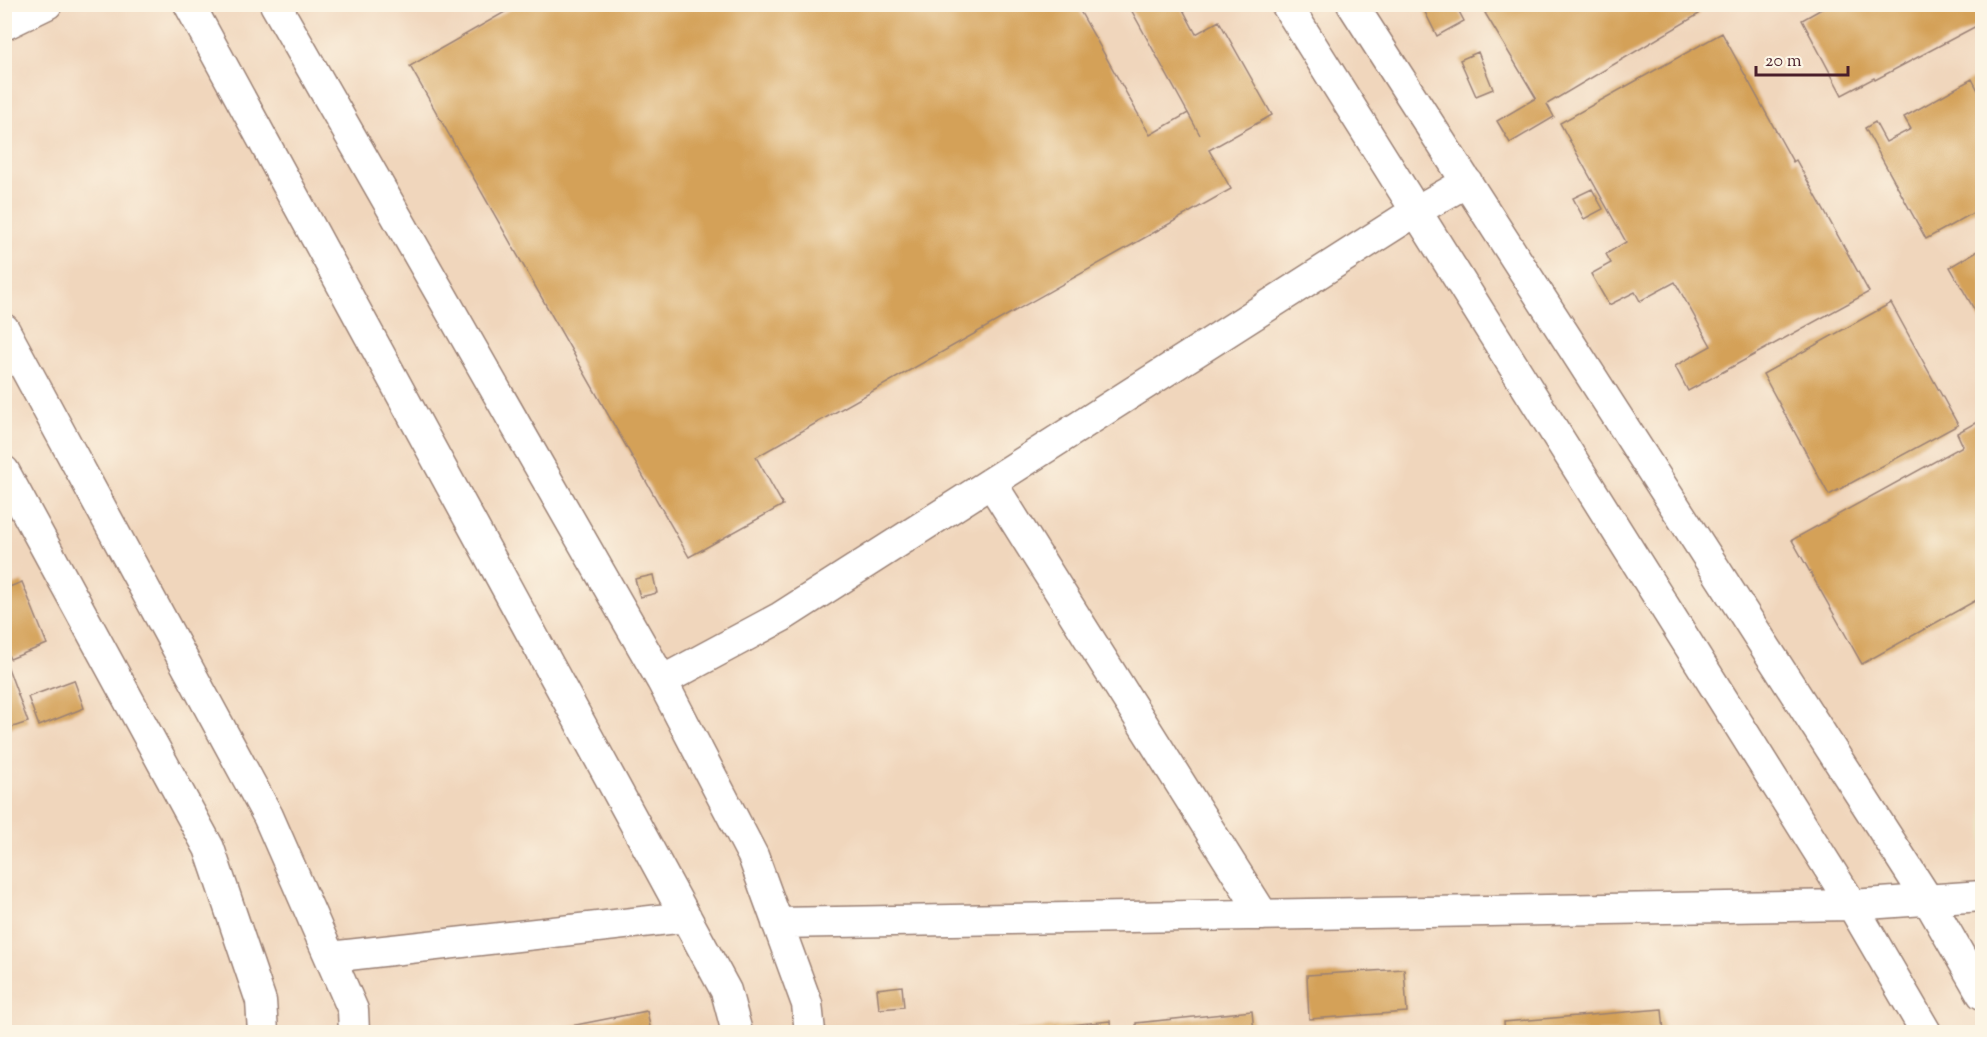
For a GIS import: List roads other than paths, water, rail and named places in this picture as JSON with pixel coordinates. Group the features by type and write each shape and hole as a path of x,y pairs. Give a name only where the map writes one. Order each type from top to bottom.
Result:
{"street":[{"path":"4,24 47,4"},
{"path":"189,4 726,990 737,1032"},
{"path":"275,4 662,681 753,856 807,1004 810,1032"},
{"path":"1286,4 1852,905 1926,1032"},
{"path":"1352,4 1928,900 1983,994"},
{"path":"662,681 781,617 1416,211 1467,182"},
{"path":"4,329 268,816 353,1010 354,1032"},
{"path":"4,471 209,848 261,1001 263,1032"},
{"path":"992,484 1263,915"},
{"path":"777,923 1852,905 1983,896"},
{"path":"330,957 686,917"}]}
